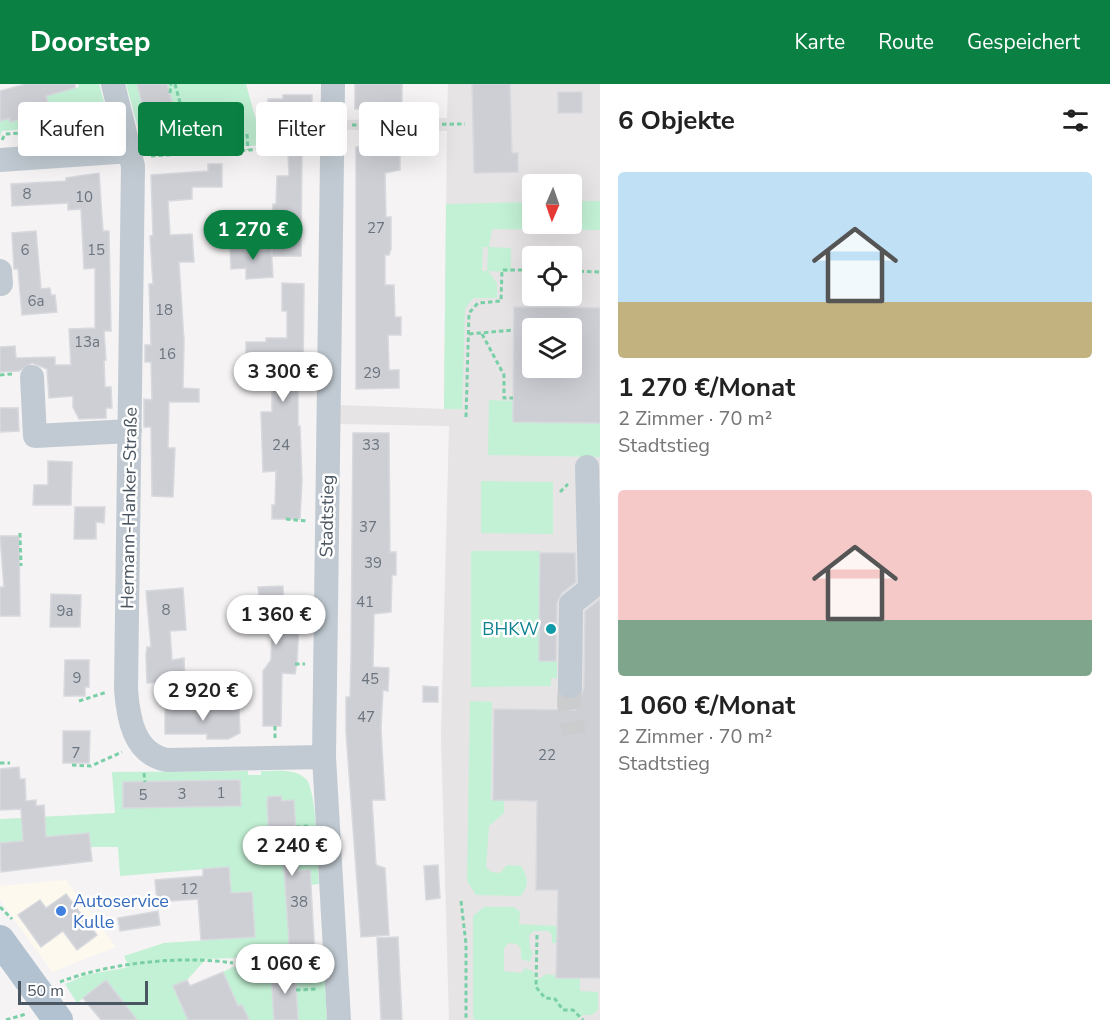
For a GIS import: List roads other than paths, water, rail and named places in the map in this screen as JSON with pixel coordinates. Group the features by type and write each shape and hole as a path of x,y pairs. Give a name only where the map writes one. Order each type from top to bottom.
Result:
{"main road":[{"path":"0,940 58,1020"}],"street":[{"name":"Hermann-Hanker-Straße","path":"113,84 131,151 126,689 131,723 145,749 152,755 168,760 324,757"},
{"name":"Stadtstieg","path":"333,84 324,757 339,1020"},
{"path":"0,160 131,151"},
{"path":"23,376 35,436 130,431"},
{"path":"570,686 572,604 590,589 587,467"}],"tunnel":[{"path":"570,686 569,703 574,734"}],"place":[{"name":"BHKW","path":"551,629"},
{"name":"Autoservice Kulle","path":"61,911"}]}
